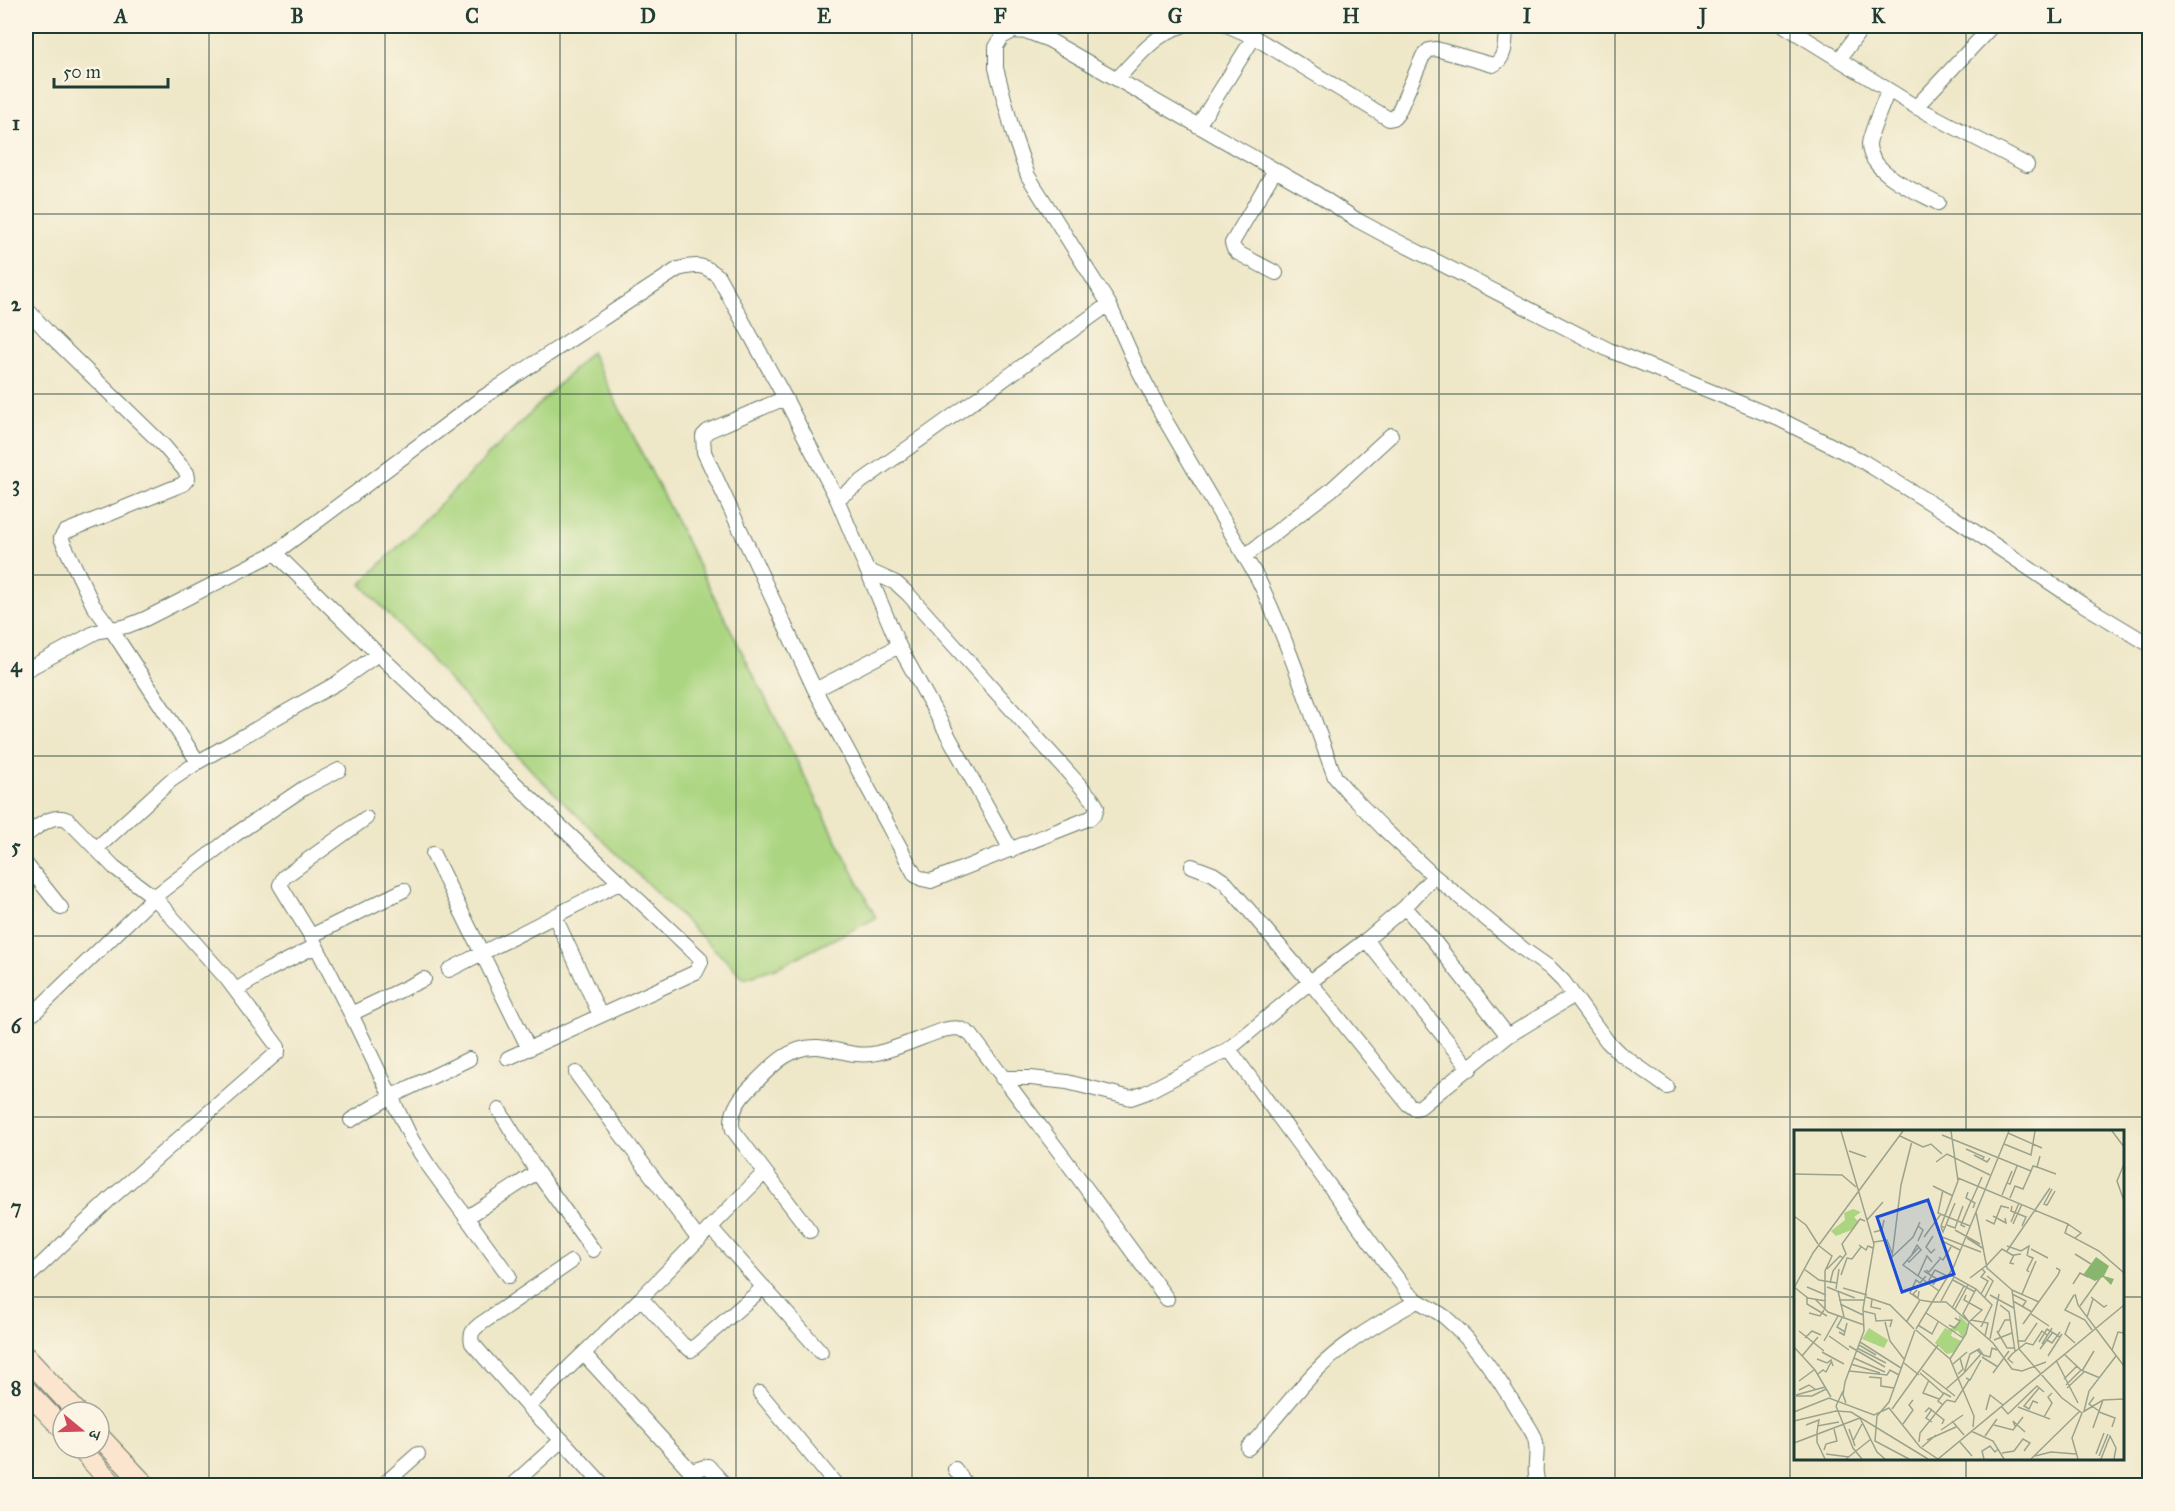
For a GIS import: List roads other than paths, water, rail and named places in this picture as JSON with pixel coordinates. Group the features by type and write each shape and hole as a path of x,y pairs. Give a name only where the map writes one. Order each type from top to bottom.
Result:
{"main road":[{"path":"26,1357 65,1400"},
{"path":"28,1397 51,1419"},
{"path":"111,1449 146,1485"},
{"path":"92,1460 114,1485"}],"street":[{"path":"1118,78 1150,44 1176,27 1182,26"},
{"path":"1229,26 1254,37 1372,111 1389,119 1394,118 1398,113 1423,56 1429,50 1436,49 1493,65 1503,56 1506,26"},
{"path":"1785,26 1916,107 2027,165"},
{"path":"1839,60 1863,26"},
{"path":"1916,107 1992,26"},
{"path":"1666,1087 1619,1053 1563,981 1550,968 1523,949 1434,876 1347,792 1335,777 1271,606 1245,556 1164,418 1137,367 1109,304 1028,177 996,68 996,47 1002,37 1013,32 1028,32 1049,40 1317,194 1357,220 1609,350 1779,419 1864,462 1953,517 2082,604 2150,645"},
{"path":"1198,126 1254,37"},
{"path":"1888,90 1869,143 1875,164 1895,179 1938,203"},
{"path":"1275,170 1232,243 1238,253 1276,273"},
{"path":"26,670 96,632 127,626 145,619 275,553 482,398 678,269 695,264 707,267 718,276 785,398 837,499 899,646 1011,850"},
{"path":"837,499 1109,304"},
{"path":"26,308 50,335 164,446 187,473 188,478 183,484 65,532 61,538 93,604 198,762"},
{"path":"785,398 708,431 703,436 704,452 815,690 915,874 922,879 931,880 1090,818 1097,807 1093,800 908,594 896,583 867,570"},
{"path":"1245,556 1331,489 1391,435"},
{"path":"275,553 378,654 700,958 701,962 696,972 508,1058"},
{"path":"815,690 899,646"},
{"path":"97,848 170,781 198,762 301,705 378,654"},
{"path":"26,1015 34,1013 154,897 236,834 304,788 339,770"},
{"path":"26,835 54,817 62,817 132,882 154,897 236,990 278,1047 279,1052 111,1198 26,1279"},
{"path":"366,818 280,881 280,885 314,941 412,1140 509,1276"},
{"path":"433,854 529,1049"},
{"path":"26,864 61,908"},
{"path":"1192,866 1225,882 1310,982 1408,1104 1414,1108 1420,1107 1470,1069 1508,1036 1573,996"},
{"path":"1002,1078 1067,1082 1131,1098 1145,1093 1229,1049 1405,908 1434,876"},
{"path":"449,970 621,882"},
{"path":"236,990 314,941 404,890"},
{"path":"1405,908 1508,1036"},
{"path":"555,917 600,1015"},
{"path":"1366,940 1470,1069"},
{"path":"351,1014 424,979"},
{"path":"810,1231 733,1130 731,1122 733,1113 746,1092 778,1061 797,1050 818,1047 859,1055 878,1053 954,1027 963,1029 971,1035 1167,1299"},
{"path":"1229,1049 1408,1293 1444,1317 1461,1332 1498,1377 1535,1437 1537,1452 1534,1465 1539,1485"},
{"path":"351,1120 390,1097 469,1059"},
{"path":"576,1073 699,1240"},
{"path":"499,1110 537,1172 594,1250"},
{"path":"466,1218 537,1172"},
{"path":"528,1407 641,1298 765,1172"},
{"path":"711,1228 821,1352"},
{"path":"571,1262 479,1325 473,1330 472,1343 528,1407 604,1485"},
{"path":"641,1298 682,1344 691,1350 764,1287"},
{"path":"1248,1448 1269,1428 1315,1372 1340,1350 1380,1322 1417,1301"},
{"path":"584,1354 690,1470 708,1466 726,1485"},
{"path":"28,1397 49,1383"},
{"path":"760,1393 837,1485"},
{"path":"511,1485 562,1440"},
{"path":"382,1485 418,1454"},
{"path":"955,1469 967,1485"}]}
